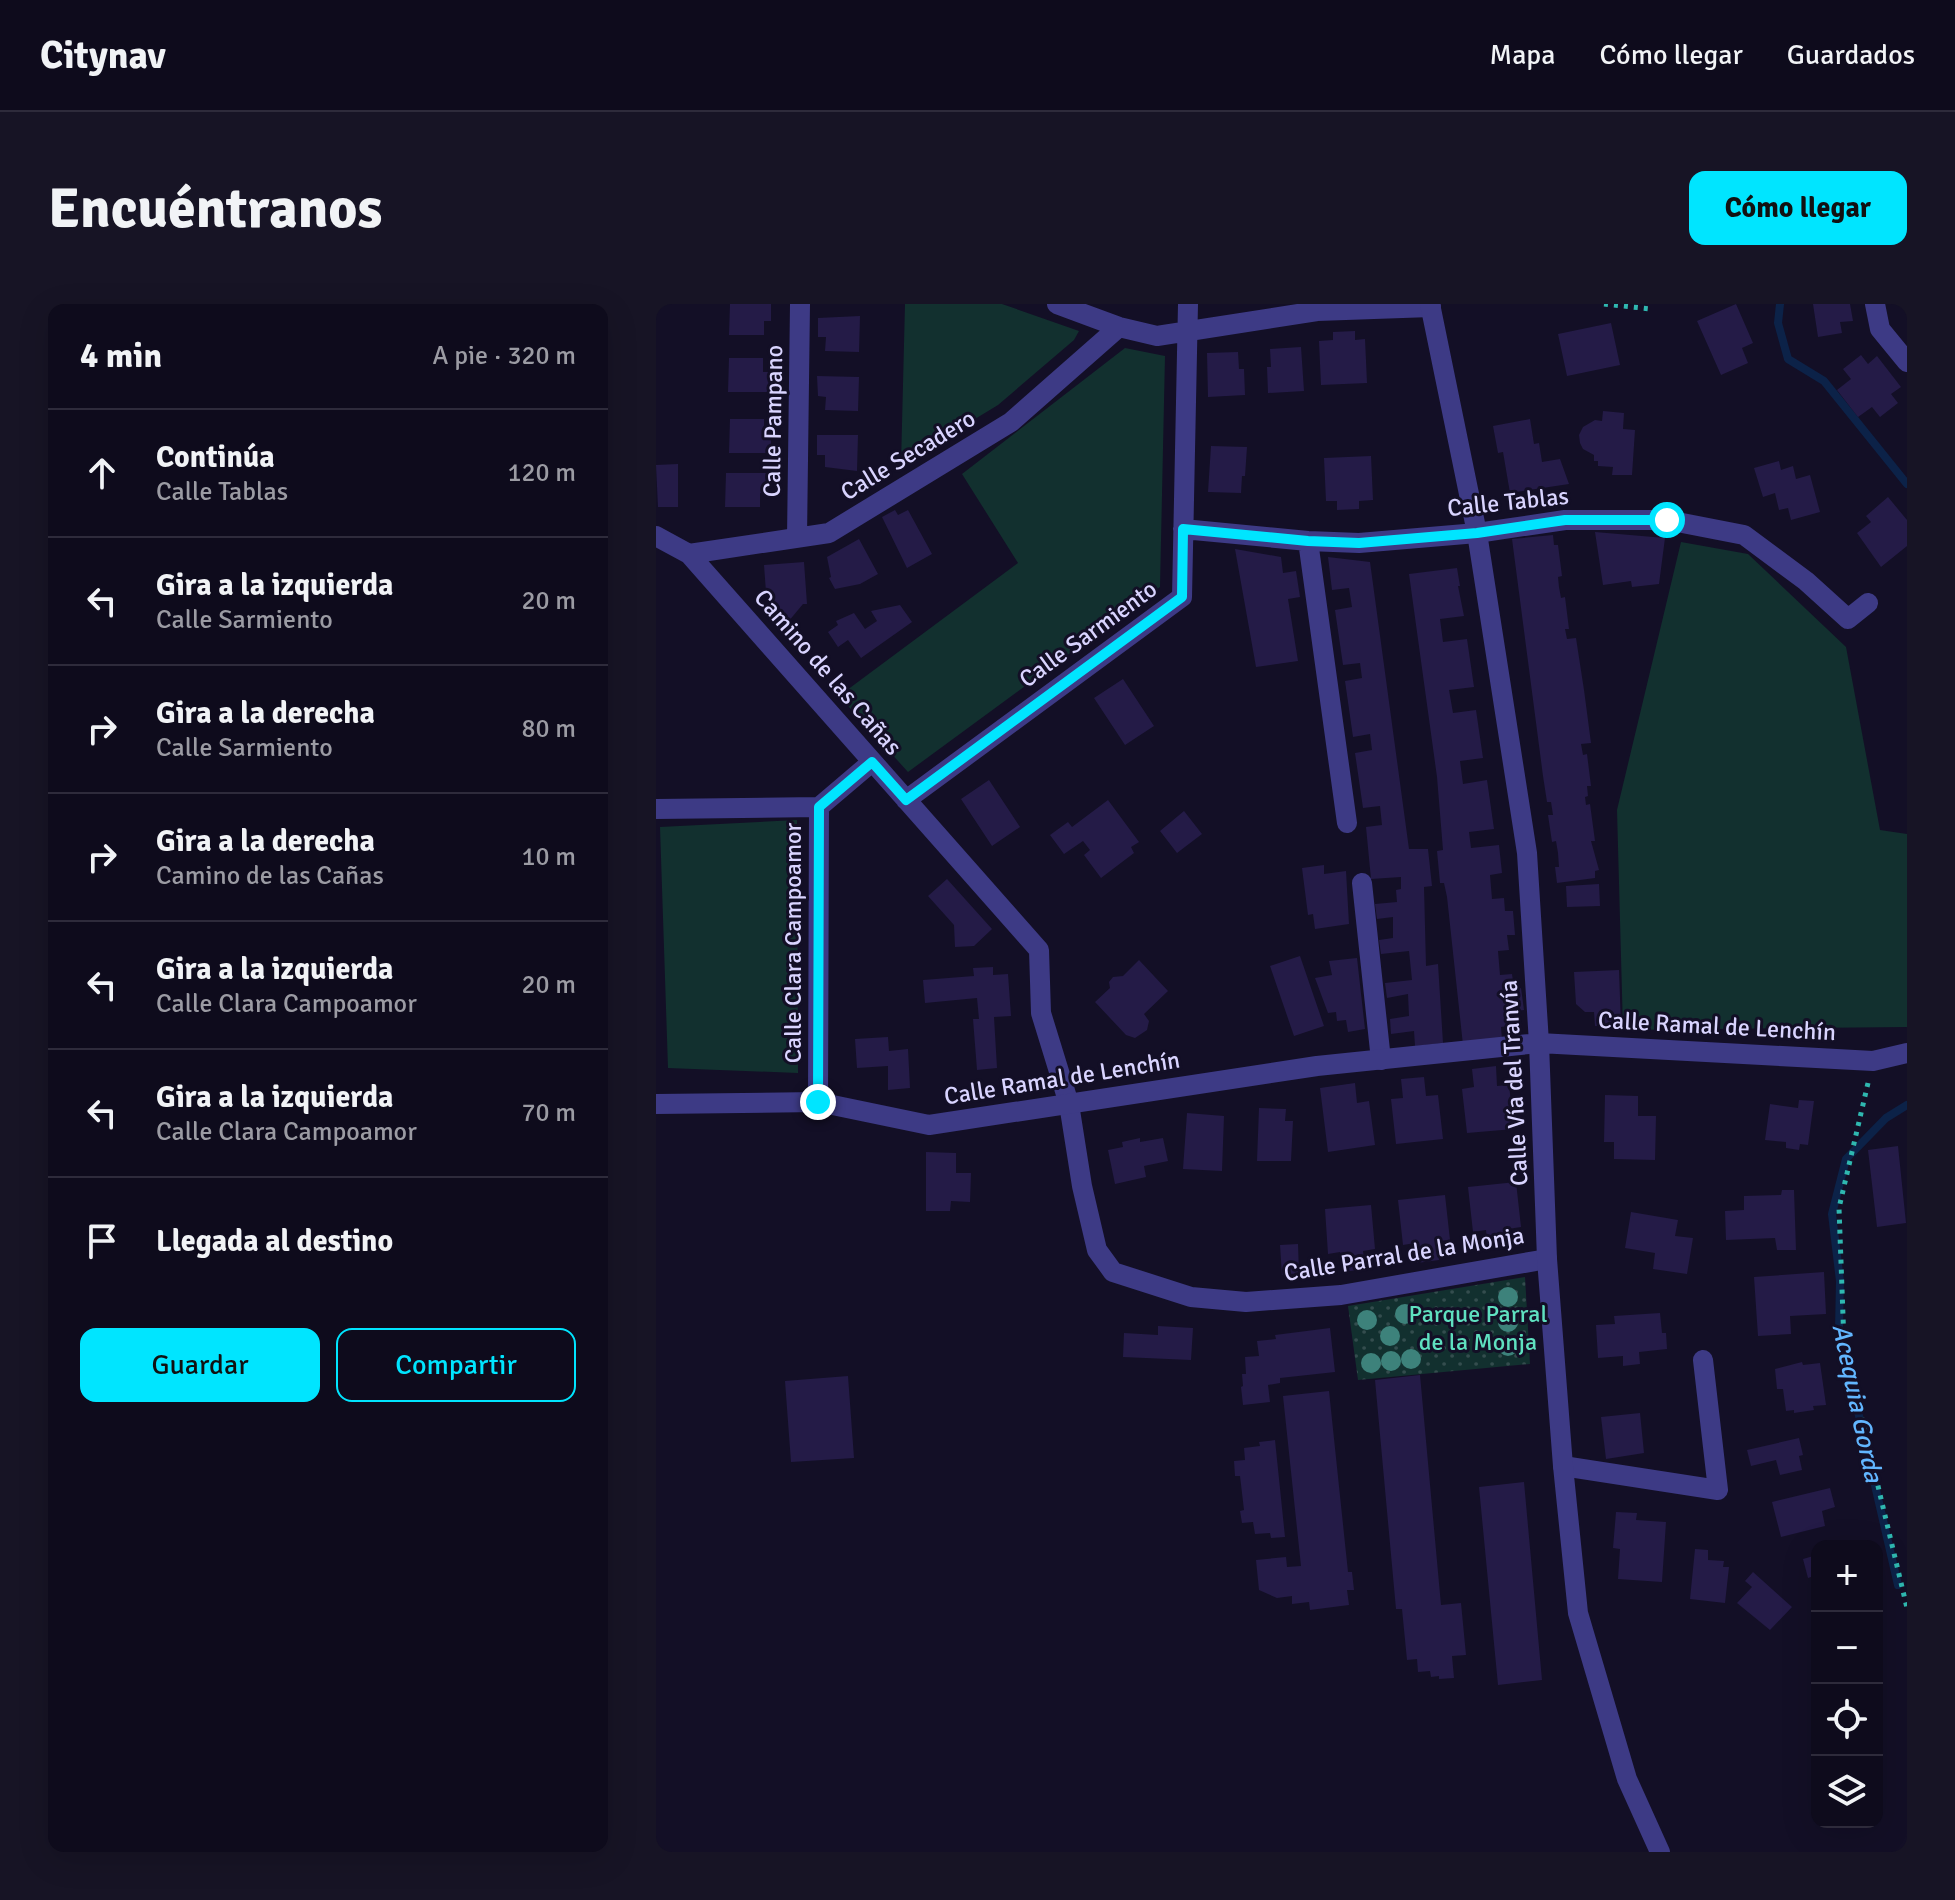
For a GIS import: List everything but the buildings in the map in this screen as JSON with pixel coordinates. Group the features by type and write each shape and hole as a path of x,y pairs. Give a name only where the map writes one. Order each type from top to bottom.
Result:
{"street":[{"name":"Calle Pampano","path":"797,538 800,304"},
{"path":"1057,304 1119,327 1157,336 1317,311 1430,306"},
{"name":"Calle Sarmiento","path":"906,800 1182,597 1188,304"},
{"path":"1875,304 1880,329 1907,362"},
{"name":"Calle Vía del Tranvía","path":"1430,306 1477,533 1527,853 1539,1043 1547,1259 1578,1613 1627,1779 1660,1852"},
{"name":"Calle Secadero","path":"689,554 829,533 1011,422 1119,327"},
{"name":"Calle Tablas","path":"1183,529 1359,543 1477,533 1565,520 1667,520 1744,535 1806,581 1848,619 1868,603"},
{"name":"Camino de las Cañas","path":"656,536 689,554 1039,950 1041,1013 1069,1104"},
{"path":"1308,541 1347,823"},
{"name":"Calle Clara Campoamor","path":"818,1102 819,807 872,762"},
{"path":"656,809 819,807"},
{"path":"1362,883 1381,1060"},
{"name":"Calle Ramal de Lenchín","path":"656,1104 818,1102 929,1125 1317,1066 1539,1043 1873,1061 1907,1053"},
{"name":"Calle Parral de la Monja","path":"1069,1104 1082,1186 1097,1250 1113,1272 1191,1297 1246,1302 1341,1295 1547,1259"},
{"path":"1563,1466 1718,1490 1703,1360"}],"path":[{"path":"1604,304 1651,309"},
{"path":"1873,1061 1839,1208 1844,1343 1907,1608"}],"green space":[{"path":"905,304 1002,304 1079,331 1074,340 998,405 901,464"},
{"path":"1125,348 1165,356 1160,587 908,772 839,696 1018,563 962,474"},
{"path":"1681,542 1748,554 1846,647 1880,830 1907,834 1907,1027 1623,1030 1617,810"},
{"path":"797,820 798,1073 668,1068 660,827"},
{"name":"Parque Parral de la Monja","path":"1525,1277 1530,1364 1358,1380 1348,1306"}],"waterway":[{"name":"Acequia Gorda","path":"1780,304 1778,323 1788,359 1824,381 1907,484"},
{"name":"Acequia Gorda","path":"1898,1585 1839,1329 1840,1281 1832,1214 1846,1159 1886,1118 1907,1105"}],"route":[{"path":"818,1102 819,807 872,762 906,800 1182,597 1183,529 1359,543 1477,533 1565,520 1667,520"}]}
